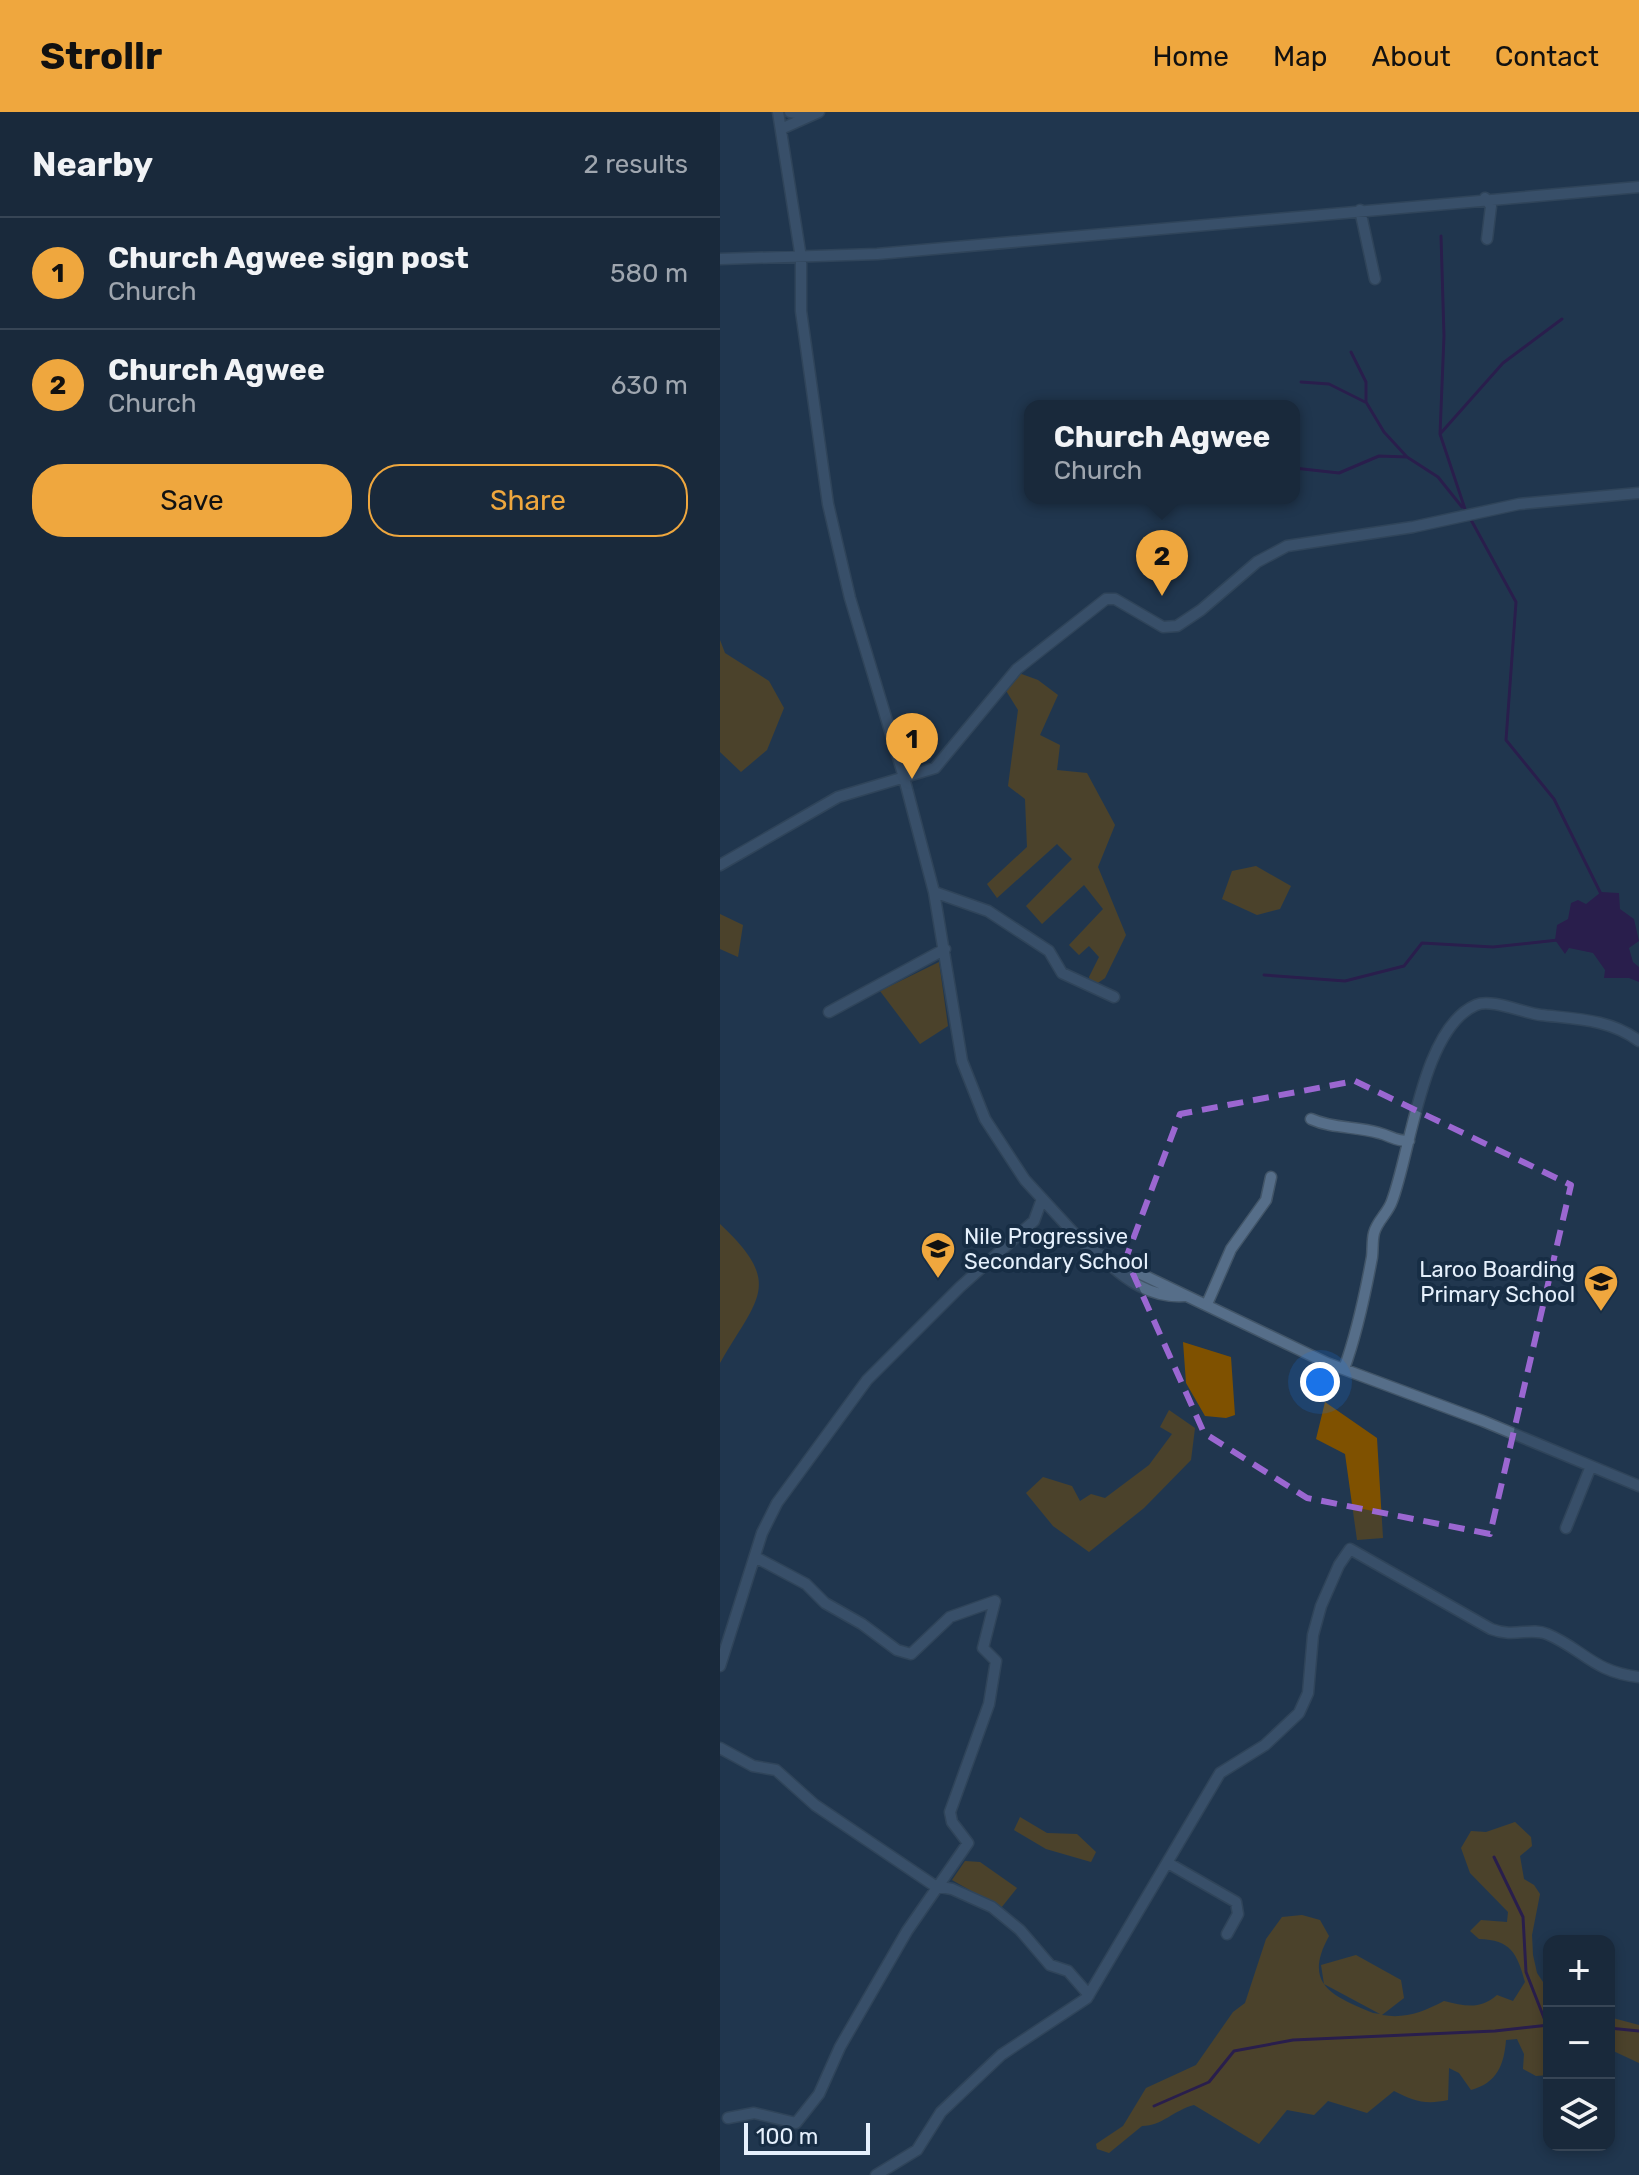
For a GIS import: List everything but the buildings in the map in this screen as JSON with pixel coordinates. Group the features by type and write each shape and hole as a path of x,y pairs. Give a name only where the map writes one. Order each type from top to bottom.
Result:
{"street":[{"path":"778,112 801,258 801,311 828,504 850,598 903,774 934,892 956,1035 971,1086 995,1136 1059,1218 1122,1276 1148,1290 1171,1297 1187,1296 1207,1304 1344,1369 1639,1486"},
{"path":"790,112 814,113"},
{"path":"781,129 814,113"},
{"path":"720,259 801,258 988,245 1360,210 1398,210 1485,198 1639,187"},
{"path":"1485,198 1491,206 1487,239"},
{"path":"1360,210 1375,279"},
{"path":"720,865 838,797 903,774 935,768 1017,669 1106,599 1115,599 1163,627 1177,626 1201,610 1257,562 1287,546 1413,527 1519,504 1639,493"},
{"path":"934,892 988,911 1049,951 1062,973 1114,997"},
{"path":"829,1012 945,949"},
{"path":"1344,1369 1362,1308 1374,1231 1392,1200 1432,1059 1449,1028 1474,1005 1482,1003 1518,1012 1587,1019 1621,1029 1639,1041"},
{"path":"1311,1119 1327,1126 1376,1132 1393,1141 1409,1141"},
{"path":"1207,1304 1234,1243 1266,1200 1271,1177"},
{"path":"720,1666 755,1557 777,1503 867,1380 960,1287 1034,1221 1042,1199"},
{"path":"1034,1221 1059,1218"},
{"path":"1566,1528 1591,1466"},
{"path":"876,2175 917,2150 954,2098 1001,2055 1032,2038 1050,2020 1089,1995 1220,1773 1265,1745 1299,1713 1308,1693 1313,1635 1321,1606 1335,1573 1350,1549 1491,1629 1508,1635 1548,1634 1595,1666 1639,1677"},
{"path":"728,2118 754,2113 796,2123 803,2118 819,2094 840,2047 861,2015 886,1966 935,1886 950,1873 968,1844 952,1822 950,1812 989,1704 996,1661 984,1645 996,1602 962,1610 950,1617 911,1654 897,1650 862,1624 825,1603 806,1584 755,1557"},
{"path":"720,1748 753,1766 776,1770 815,1805 935,1886 952,1889 992,1907 1020,1930 1050,1965 1068,1971 1089,1995"},
{"path":"1168,1863 1236,1902 1238,1914 1227,1934"}],"highlighted area":[{"path":"1355,1081 1571,1185 1490,1534 1307,1498 1204,1433 1126,1258 1180,1114"}],"shaded area":[{"path":"720,640 725,653 769,681 784,708 767,750 741,772 720,752"},
{"path":"1016,672 1038,680 1058,695 1040,735 1060,745 1057,770 1087,773 1115,825 1098,867 1126,935 1105,978 1092,987 1089,977 1099,957 1089,946 1079,955 1069,945 1103,909 1084,885 1042,924 1026,906 1072,859 1057,844 997,898 987,884 1027,847 1025,799 1008,786 1018,710 1005,689"},
{"path":"1256,866 1291,886 1280,909 1257,915 1222,899 1232,871"},
{"path":"1601,892 1619,893 1620,909 1634,919 1639,941 1629,948 1633,962 1639,967 1639,982 1629,978 1604,978 1605,970 1593,953 1569,948 1565,954 1555,940 1557,925 1568,919 1571,903 1578,900 1586,904"},
{"path":"720,914 743,925 738,957 720,949"},
{"path":"939,962 948,1026 920,1044 880,991"},
{"path":"720,1224 740,1244 752,1262 758,1277 758,1291 754,1306 720,1363"},
{"path":"1183,1342 1231,1357 1235,1415 1226,1418 1205,1416 1186,1383"},
{"path":"1325,1402 1377,1438 1383,1538 1357,1540 1345,1454 1316,1439"},
{"path":"1169,1410 1195,1428 1191,1460 1144,1508 1089,1552 1053,1526 1026,1493 1043,1477 1072,1486 1080,1501 1091,1494 1105,1498 1149,1465 1172,1434 1160,1427"},
{"path":"1020,1817 1047,1833 1077,1834 1096,1852 1091,1862 1046,1849 1014,1830"},
{"path":"1515,1822 1531,1837 1532,1846 1520,1856 1524,1879 1534,1885 1540,1894 1532,1935 1537,1973 1543,1982 1543,2075 1536,2076 1523,2069 1524,2054 1517,2039 1506,2040 1498,2072 1480,2087 1471,2090 1459,2073 1449,2068 1448,2100 1420,2101 1394,2091 1367,2113 1328,2101 1314,2115 1287,2110 1259,2144 1194,2105 1156,2123 1142,2126 1109,2153 1097,2149 1096,2144 1123,2126 1146,2088 1196,2065 1233,2012 1245,2003 1266,1939 1282,1917 1302,1915 1320,1920 1329,1936 1321,1953 1319,1966 1324,1983 1321,1965 1356,1955 1401,1980 1404,1998 1382,2015 1414,2014 1444,2001 1478,2005 1497,1995 1513,2001 1525,1982 1515,1956 1506,1945 1479,1939 1470,1931 1481,1920 1507,1922 1508,1912 1470,1873 1461,1848 1471,1831 1486,1832","holes":["1325,1984 1380,2014 1345,2001"]},
{"path":"965,1861 980,1862 1017,1888 1001,1908 952,1880"},
{"path":"1615,2019 1639,2025 1639,2063 1615,2052"}],"waterway":[{"path":"1441,236 1444,336 1440,434 1466,512"},
{"path":"1440,434 1503,363 1562,319"},
{"path":"1351,352 1366,382 1366,402 1384,432 1407,457"},
{"path":"1301,382 1329,384 1365,402"},
{"path":"1300,469 1339,473 1379,456 1407,457 1438,477 1462,507"},
{"path":"1470,518 1516,602 1506,740 1554,799 1601,894"},
{"path":"1264,975 1345,981 1404,966 1422,943 1493,947 1558,940"},
{"path":"1494,1857 1523,1917 1526,1972 1543,2015"},
{"path":"1154,2106 1209,2082 1234,2051 1293,2040 1495,2031 1543,2026"},
{"path":"1615,2029 1639,2031"}],"place":[{"name":"Church Agwee","path":"1162,596"},
{"name":"Church Agwee sign post","path":"912,779"},
{"name":"Nile Progressive Secondary School","path":"938,1280"},
{"name":"Laroo Boarding Primary School","path":"1601,1313"}]}
